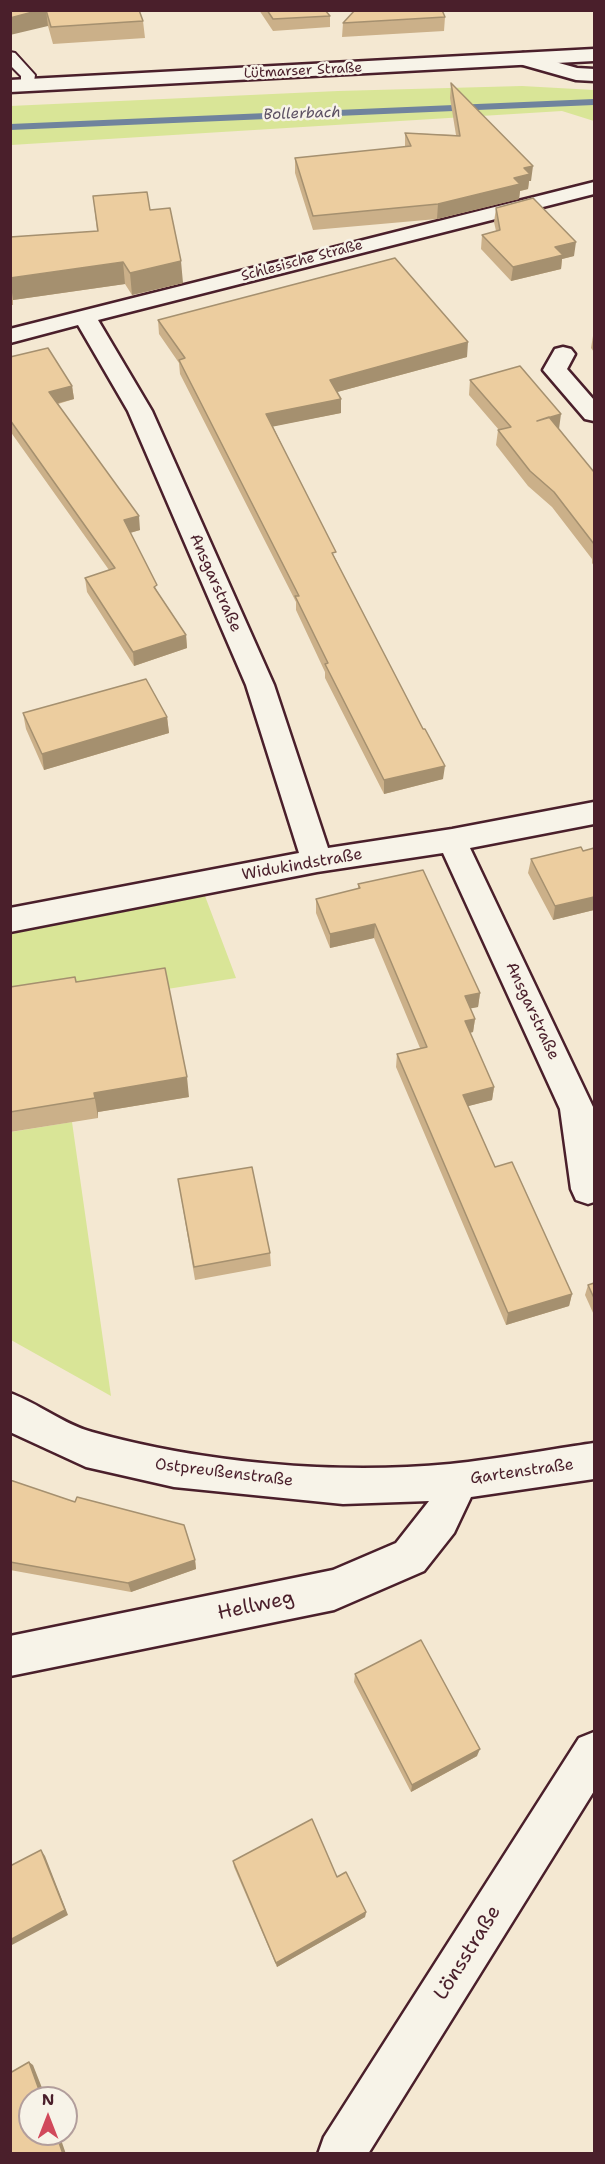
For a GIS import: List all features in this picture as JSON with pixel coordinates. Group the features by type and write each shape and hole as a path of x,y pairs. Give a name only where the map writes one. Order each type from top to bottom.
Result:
{"street":[{"name":"Lütmarser Straße","path":"19,85 594,55"},
{"path":"523,59 576,74 594,75"},
{"name":"Schlesische Straße","path":"10,336 594,188"},
{"name":"Ansgarstraße","path":"85,317 140,411 260,686 317,861"},
{"path":"563,354 555,370 594,414"},
{"name":"Widukindstraße","path":"10,920 317,861 452,840 594,813"},
{"name":"Ansgarstraße","path":"452,840 577,1109 588,1189"},
{"name":"Ostpreußenstraße","path":"10,1410 24,1420 86,1449 174,1469 343,1486 449,1482"},
{"name":"Gartenstraße","path":"449,1482 594,1461"},
{"name":"Hellweg","path":"10,1656 334,1590 410,1557 444,1511 453,1494 449,1482"},
{"name":"Lönsstraße","path":"341,2154 594,1753"}],"lane":[{"path":"10,56 28,75 19,85"}],"green space":[{"path":"522,86 594,90 594,121 562,111 11,145 10,106 338,91"},
{"path":"205,896 236,978 80,1003 11,1008 11,934"},
{"path":"72,1122 111,1396 11,1340 11,1132"}],"building":[{"path":"10,10 40,10 10,18"},
{"path":"46,10 139,10 143,21 51,27"},
{"path":"267,10 325,10 330,16 273,19"},
{"path":"355,10 442,10 445,17 343,23"},
{"path":"451,83 533,166 524,168 530,174 514,178 520,184 438,204 313,216 295,158 411,146 405,133 460,136"},
{"path":"147,192 150,210 170,208 181,261 130,273 123,262 10,278 10,237 98,231 93,196"},
{"path":"533,198 576,242 555,247 563,255 513,267 482,235 500,230 496,208"},
{"path":"395,258 468,342 330,380 341,399 266,414 336,552 332,553 423,729 445,766 384,780 325,664 328,663 295,596 299,596 179,360 185,358 158,320"},
{"path":"48,348 72,386 49,392 139,516 124,520 157,585 154,587 186,635 133,652 85,578 115,568 10,420 10,357"},
{"path":"520,366 561,414 549,417 594,472 594,544 554,492 530,471 498,430 511,427 470,380"},
{"path":"146,679 167,717 42,754 23,713"},
{"path":"581,847 583,851 594,848 594,897 555,906 531,859"},
{"path":"423,870 480,993 465,996 475,1019 465,1021 494,1087 463,1095 495,1167 512,1162 572,1294 508,1313 397,1054 427,1047 375,924 330,934 316,899 360,888 358,884"},
{"path":"165,968 187,1077 94,1093 95,1098 10,1112 10,987 75,977 76,982"},
{"path":"252,1167 270,1253 194,1267 178,1179"},
{"path":"594,1283 594,1298 588,1285"},
{"path":"10,1480 75,1502 77,1497 184,1525 195,1560 128,1583 10,1562"},
{"path":"421,1640 480,1749 412,1785 355,1674"},
{"path":"312,1819 337,1877 346,1872 366,1912 276,1963 233,1861"},
{"path":"41,1850 65,1910 10,1940 10,1866"},
{"path":"29,2062 38,2086 18,2086 18,2146 60,2146 63,2154 10,2154 10,2073"}],"waterway":[{"name":"Bollerbach","path":"10,127 594,102"}]}
